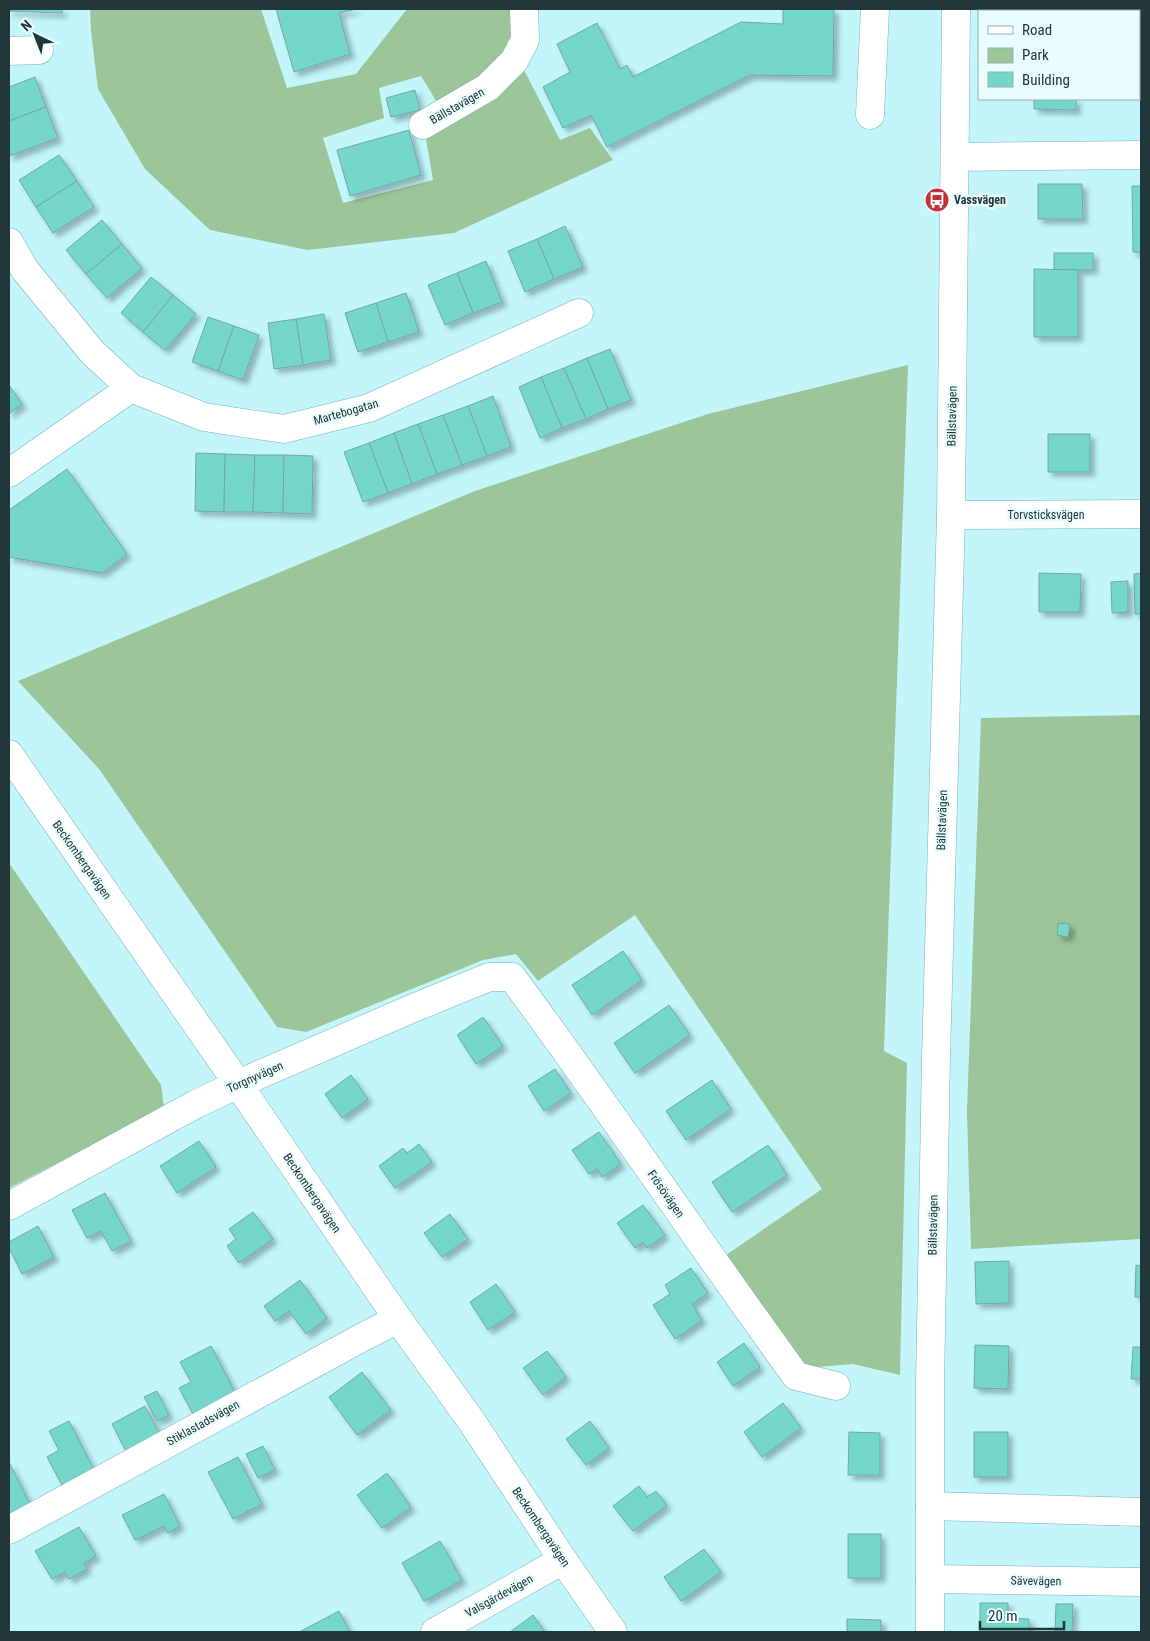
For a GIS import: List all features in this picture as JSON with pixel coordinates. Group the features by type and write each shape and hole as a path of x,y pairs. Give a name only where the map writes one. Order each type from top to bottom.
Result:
{"street":[{"name":"Bällstavägen","path":"423,125 488,87 514,61 525,40 524,9"},
{"path":"870,115 875,9"},
{"name":"Bällstavägen","path":"930,1632 930,1384 936,1058 951,515 956,9"},
{"path":"9,51 39,50"},
{"path":"955,157 1141,155"},
{"name":"Martebogatan","path":"9,242 25,270 92,352 131,388 204,417 284,428 369,408 579,313"},
{"path":"9,473 131,388"},
{"name":"Torvsticksvägen","path":"951,515 1141,514"},
{"name":"Beckombergavägen","path":"9,754 398,1319 472,1422 613,1632"},
{"name":"Torgnyvägen","path":"9,1206 196,1104 238,1084 489,977 512,977"},
{"name":"Frösövägen","path":"512,977 550,1028 725,1279 796,1376 836,1386"},
{"name":"Stiklastadsvägen","path":"9,1530 398,1319"},
{"path":"930,1506 1141,1512"},
{"name":"Valsgärdevägen","path":"435,1632 564,1560"},
{"name":"Sävevägen","path":"930,1579 1141,1582"}],"green space":[{"path":"90,9 261,9 287,88 356,74 407,9 511,9 516,34 505,59 438,104 421,76 379,88 384,118 323,138 343,203 433,180 426,139 496,99 524,70 560,140 590,128 613,160 454,233 308,250 210,230 145,169 98,89"},
{"path":"908,365 884,1051 907,1063 900,1375 853,1364 805,1368 726,1255 822,1189 635,915 538,981 516,954 483,960 306,1032 277,1027 99,769 18,681 475,491 708,414"},
{"path":"1141,715 1141,1239 971,1249 967,1112 981,718"},
{"path":"9,863 161,1085 164,1108 9,1188"}],"building":[{"path":"9,9 62,9 62,13 9,11"},
{"path":"276,9 357,9 339,13 350,54 294,72"},
{"path":"783,9 834,9 833,76 750,75 607,147 591,115 563,128 543,87 570,72 557,44 597,23 620,69 627,65 633,77 741,22 783,24"},
{"path":"1140,45 1141,45 1140,82"},
{"path":"35,77 46,107 9,121 9,87"},
{"path":"415,90 420,110 391,117 386,98"},
{"path":"1034,100 1076,100 1076,110 1034,109"},
{"path":"46,107 58,138 9,156 9,121"},
{"path":"409,130 421,175 350,196 337,150"},
{"path":"59,155 77,181 36,207 19,180"},
{"path":"77,181 94,207 53,233 36,207"},
{"path":"1038,184 1082,184 1083,219 1038,219"},
{"path":"1132,186 1141,186 1141,252 1133,252"},
{"path":"102,220 122,244 86,274 66,250"},
{"path":"565,226 583,267 554,279 537,239"},
{"path":"537,239 554,279 525,292 508,251"},
{"path":"122,244 142,268 107,298 86,274"},
{"path":"1054,253 1093,253 1093,270 1054,270"},
{"path":"486,261 502,302 473,313 457,273"},
{"path":"1034,269 1078,270 1078,337 1034,337"},
{"path":"457,273 473,313 445,325 428,285"},
{"path":"151,277 173,295 143,332 121,313"},
{"path":"406,293 419,332 388,342 376,303"},
{"path":"173,295 196,314 165,350 143,332"},
{"path":"376,303 388,342 358,352 345,313"},
{"path":"324,314 331,360 303,365 296,319"},
{"path":"208,317 234,326 218,371 192,362"},
{"path":"296,319 303,365 274,369 268,323"},
{"path":"234,326 259,335 243,380 218,371"},
{"path":"610,349 631,400 608,409 587,358"},
{"path":"587,358 608,409 586,419 564,368"},
{"path":"564,368 586,419 562,428 541,377"},
{"path":"541,377 562,428 540,438 519,387"},
{"path":"9,385 22,404 9,414"},
{"path":"493,396 511,447 487,456 468,406"},
{"path":"468,406 487,456 462,465 443,415"},
{"path":"443,415 462,465 437,474 418,424"},
{"path":"418,424 437,474 412,484 394,433"},
{"path":"394,433 412,484 388,493 369,443"},
{"path":"1048,434 1090,434 1090,472 1048,472"},
{"path":"369,443 388,493 363,502 344,452"},
{"path":"196,453 225,454 224,512 195,511"},
{"path":"225,454 255,455 253,512 224,512"},
{"path":"255,455 284,455 283,513 253,512"},
{"path":"284,455 313,456 312,514 283,513"},
{"path":"67,469 127,554 102,573 9,557 9,510"},
{"path":"1039,573 1081,574 1080,612 1039,612"},
{"path":"1141,573 1141,614 1135,614 1134,574"},
{"path":"1128,581 1128,612 1112,613 1111,582"},
{"path":"1058,923 1070,924 1068,937 1057,935"},
{"path":"623,951 642,980 592,1015 572,985"},
{"path":"669,1005 690,1035 635,1073 614,1043"},
{"path":"483,1017 503,1046 476,1064 457,1035"},
{"path":"555,1069 571,1093 544,1111 528,1086"},
{"path":"351,1075 368,1099 342,1118 325,1094"},
{"path":"712,1080 731,1109 686,1140 666,1111"},
{"path":"599,1132 621,1164 602,1177 597,1169 589,1174 572,1150"},
{"path":"199,1141 216,1167 177,1193 160,1166"},
{"path":"419,1144 432,1162 395,1188 379,1166 403,1148 407,1153"},
{"path":"768,1145 787,1175 732,1212 712,1182"},
{"path":"105,1193 131,1241 112,1251 101,1231 87,1238 72,1210"},
{"path":"643,1205 665,1235 647,1248 643,1242 635,1248 617,1223"},
{"path":"253,1212 273,1239 239,1263 227,1246 236,1239 229,1229"},
{"path":"450,1214 468,1239 442,1257 424,1233"},
{"path":"38,1226 54,1257 22,1274 9,1248 9,1242"},
{"path":"1009,1261 1009,1303 976,1304 975,1262"},
{"path":"1136,1265 1141,1266 1141,1297 1135,1297"},
{"path":"691,1268 708,1293 692,1304 702,1320 675,1339 653,1305 670,1294 665,1285"},
{"path":"300,1280 327,1318 306,1334 289,1311 275,1321 264,1306"},
{"path":"496,1284 515,1312 488,1330 470,1302"},
{"path":"744,1343 760,1367 733,1386 717,1362"},
{"path":"975,1345 1009,1346 1008,1389 974,1388"},
{"path":"211,1346 236,1394 194,1416 179,1388 191,1382 180,1362"},
{"path":"1133,1347 1141,1347 1141,1379 1131,1379"},
{"path":"547,1351 566,1377 543,1395 523,1368"},
{"path":"362,1372 391,1410 357,1435 329,1397"},
{"path":"157,1391 169,1415 157,1421 144,1397"},
{"path":"783,1403 801,1428 762,1457 744,1432"},
{"path":"145,1406 160,1435 127,1453 112,1424"},
{"path":"69,1421 94,1470 63,1487 47,1457 59,1450 49,1431"},
{"path":"590,1421 609,1448 586,1465 566,1439"},
{"path":"849,1432 880,1433 880,1475 848,1475"},
{"path":"974,1432 1008,1432 1008,1477 974,1477"},
{"path":"263,1446 275,1470 258,1478 246,1454"},
{"path":"238,1457 262,1504 233,1519 208,1472"},
{"path":"9,1462 30,1504 9,1515"},
{"path":"387,1473 411,1507 382,1528 357,1495"},
{"path":"639,1486 647,1497 656,1491 667,1505 633,1531 613,1506"},
{"path":"164,1494 180,1526 168,1533 164,1526 135,1540 122,1515"},
{"path":"79,1527 96,1556 84,1563 87,1569 69,1579 65,1572 52,1579 35,1551"},
{"path":"848,1534 881,1534 881,1578 848,1578"},
{"path":"440,1541 462,1580 424,1601 402,1563"},
{"path":"704,1549 721,1572 681,1601 664,1577"},
{"path":"980,1603 1008,1603 1008,1618 1029,1619 1029,1632 980,1632"},
{"path":"1056,1604 1073,1604 1072,1632 1055,1632"},
{"path":"339,1611 350,1632 301,1631"},
{"path":"533,1615 545,1632 510,1632"},
{"path":"847,1619 881,1620 881,1632 847,1632"}],"place":[{"name":"Vassvägen","path":"937,200"}]}
